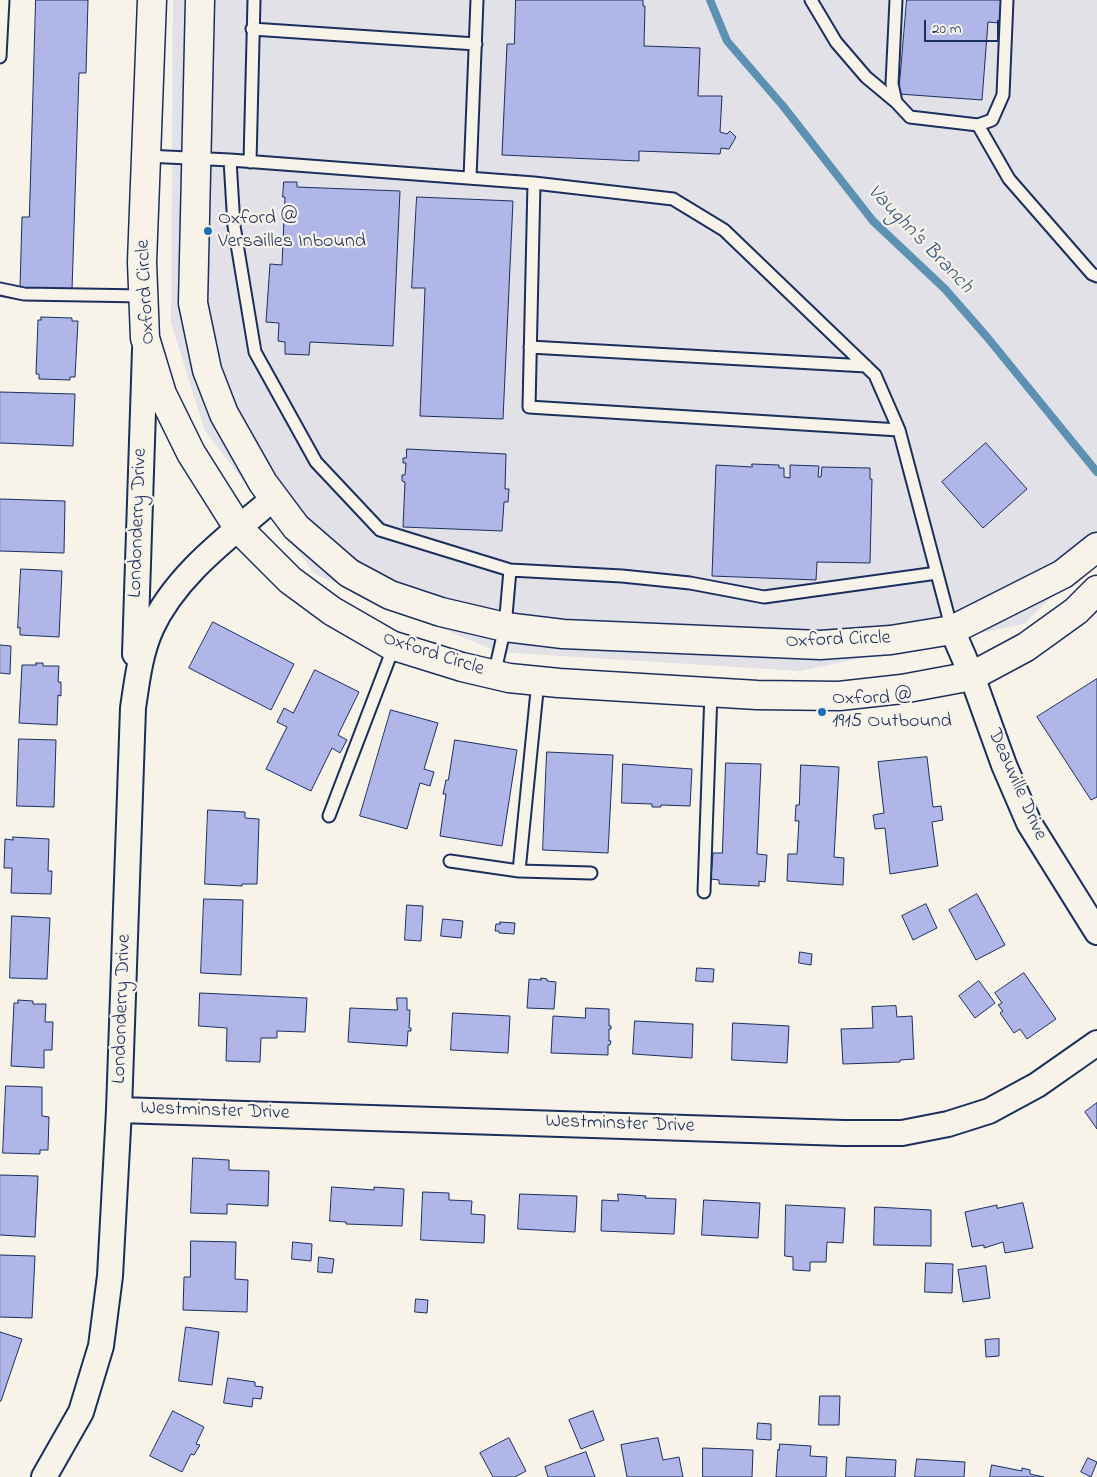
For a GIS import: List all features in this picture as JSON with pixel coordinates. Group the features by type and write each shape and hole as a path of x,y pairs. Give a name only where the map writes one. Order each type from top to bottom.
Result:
{"street":[{"name":"Oxford Circle","path":"152,0 142,262 145,338 162,394 191,453 239,529 290,580 332,611 394,646 509,678 757,695 839,696 902,689 972,676 1026,647 1076,611 1097,590"},
{"name":"Oxford Circle","path":"200,0 192,304 207,370 224,414 263,483 296,527 349,573 390,595 441,612 505,627 563,634 820,645 891,640 952,630 1063,574 1097,547"},
{"name":"Londonderry Drive","path":"44,1477 81,1412 101,1346 110,1276 119,1110 145,338"},
{"name":"Londonderry Drive","path":"133,708 141,659 152,628 170,598 197,565 274,498"},
{"name":"Deauville Drive","path":"952,630 972,676 1004,765 1028,823 1097,932"},
{"name":"Westminster Drive","path":"119,1110 844,1133 902,1133 948,1124 989,1111 1037,1085 1097,1042"}],"lane":[{"path":"0,57 3,0"},
{"path":"250,162 254,0"},
{"path":"470,178 477,0"},
{"path":"812,0 836,42 866,77 896,102 910,117 978,125 992,120 1003,96 1007,0"},
{"path":"896,0 892,84 896,102"},
{"path":"252,28 476,44"},
{"path":"978,125 1009,178 1092,274 1097,276"},
{"path":"146,156 230,160 534,183 674,199 724,230 875,374 899,430 952,630"},
{"path":"230,160 234,226 255,352 316,462 380,530 510,570 622,576 690,583 764,597 937,573"},
{"path":"534,183 528,408 899,430"},
{"path":"0,289 24,294 144,296"},
{"path":"530,348 866,366"},
{"path":"494,674 505,627 510,570"},
{"path":"329,816 394,646"},
{"path":"519,871 538,681"},
{"path":"704,892 711,692"},
{"path":"450,861 519,871 591,873"}],"shaded area":[{"path":"173,0 1097,0 1097,553 1024,624 800,671 498,652 315,574 205,431 171,323"}],"building":[{"path":"36,0 88,0 86,73 79,73 72,290 20,288 22,217 29,217"},
{"path":"516,0 643,0 643,6 645,6 644,46 700,48 698,96 722,96 720,132 727,134 730,131 736,137 729,149 721,148 720,154 639,151 639,161 502,155 507,44 514,44"},
{"path":"907,0 1001,0 999,23 988,22 982,100 899,94"},
{"path":"284,182 297,182 297,187 400,191 393,346 310,342 309,355 285,354 285,342 278,341 279,323 266,322 270,264 282,265"},
{"path":"417,197 513,201 503,419 420,416 425,288 412,288"},
{"path":"41,317 72,318 72,321 78,321 75,377 70,377 70,380 39,379 39,374 36,374 38,320 41,320"},
{"path":"0,392 75,394 73,446 0,443"},
{"path":"986,443 1027,489 983,528 942,482"},
{"path":"407,449 506,454 505,489 509,489 508,502 504,502 502,531 403,527 405,482 402,481 402,475 405,475 406,463 403,463 403,458 406,458"},
{"path":"752,464 779,465 779,468 784,468 784,477 790,478 790,465 819,466 818,477 821,477 822,467 870,468 870,479 872,479 870,563 817,562 816,580 712,576 716,465 752,467"},
{"path":"0,499 65,501 64,553 0,551"},
{"path":"21,569 62,571 59,637 20,635 20,627 18,628"},
{"path":"213,622 294,664 271,710 189,668"},
{"path":"0,645 11,646 10,674 0,673"},
{"path":"36,663 43,663 43,666 59,666 58,682 61,682 61,696 58,695 57,725 19,723 22,665 36,665"},
{"path":"315,670 359,692 338,735 347,740 340,753 332,748 311,791 266,769 287,727 277,722 284,708 293,713"},
{"path":"1097,679 1097,797 1091,800 1037,717"},
{"path":"391,710 438,723 424,769 434,772 430,786 420,783 407,829 360,816"},
{"path":"19,739 56,740 54,807 17,806"},
{"path":"455,740 517,750 502,846 440,836 446,794 443,794 446,780 448,780"},
{"path":"547,752 613,755 608,853 543,850"},
{"path":"927,757 933,807 941,806 943,820 932,822 938,866 890,874 885,828 875,829 873,815 884,813 878,762"},
{"path":"726,763 761,764 757,854 767,855 765,882 759,881 759,886 719,884 719,880 711,879 713,853 722,853"},
{"path":"623,764 692,769 690,806 661,805 661,807 652,807 652,804 622,803"},
{"path":"801,765 839,767 834,857 844,858 843,885 787,881 788,854 797,854 799,821 795,821 796,805 799,805"},
{"path":"208,810 245,812 245,818 259,819 257,884 242,884 242,886 205,884"},
{"path":"13,837 49,839 48,871 52,871 51,894 11,893 12,868 4,868 5,839 13,840"},
{"path":"977,894 1005,945 976,960 949,910"},
{"path":"204,899 243,900 241,975 201,973"},
{"path":"926,904 937,928 913,940 902,916"},
{"path":"407,905 423,906 421,941 405,940"},
{"path":"12,916 50,918 47,979 10,978"},
{"path":"443,919 463,921 461,938 441,936"},
{"path":"500,922 515,923 514,934 495,931 496,924 500,924"},
{"path":"800,952 812,954 811,965 799,963"},
{"path":"697,968 714,969 713,982 696,981"},
{"path":"1024,973 1056,1019 1027,1039 1020,1029 1014,1033 1000,1013 1003,1011 998,1005 1002,1003 995,993"},
{"path":"541,978 556,982 554,1009 527,1008 529,979 541,980"},
{"path":"979,981 995,1003 975,1018 959,996"},
{"path":"200,993 307,998 305,1032 277,1031 277,1038 261,1038 260,1062 226,1061 227,1028 199,1026"},
{"path":"397,998 407,998 407,1010 410,1010 409,1028 411,1028 411,1031 408,1031 407,1046 348,1042 350,1008 397,1010"},
{"path":"18,1000 33,1001 33,1004 46,1004 45,1022 53,1022 52,1050 44,1050 44,1068 11,1066 14,1003 18,1003"},
{"path":"896,1006 897,1017 912,1016 914,1059 900,1060 900,1062 843,1064 841,1029 873,1028 872,1007"},
{"path":"586,1008 609,1009 609,1026 611,1026 611,1029 609,1029 609,1041 611,1041 610,1045 608,1045 608,1055 551,1053 553,1016 585,1018"},
{"path":"453,1013 510,1016 508,1053 451,1050"},
{"path":"635,1021 693,1024 692,1058 633,1054"},
{"path":"733,1023 789,1026 787,1063 732,1060"},
{"path":"6,1086 42,1087 42,1116 49,1117 48,1150 40,1150 40,1154 3,1153"},
{"path":"1097,1103 1097,1129 1085,1112"},
{"path":"193,1158 229,1160 229,1170 269,1171 268,1206 227,1204 227,1214 191,1213"},
{"path":"0,1175 38,1176 35,1237 0,1235"},
{"path":"332,1187 374,1190 374,1187 404,1189 402,1226 346,1224 346,1222 330,1221"},
{"path":"423,1192 449,1193 449,1200 472,1201 471,1214 485,1215 484,1243 421,1240"},
{"path":"520,1194 577,1196 575,1232 518,1229"},
{"path":"618,1194 646,1196 645,1198 676,1199 674,1234 601,1231 602,1200 618,1201"},
{"path":"704,1200 760,1203 758,1238 702,1235"},
{"path":"1023,1203 1033,1248 1005,1253 1003,1242 984,1248 984,1245 972,1247 965,1212 997,1205 997,1208"},
{"path":"786,1205 845,1208 843,1243 827,1242 826,1262 810,1262 810,1271 793,1270 793,1257 785,1256"},
{"path":"875,1207 931,1210 931,1246 874,1245"},
{"path":"191,1241 236,1242 235,1279 248,1280 247,1312 183,1310 184,1277 190,1277"},
{"path":"293,1242 312,1244 311,1261 292,1259"},
{"path":"0,1255 35,1256 32,1318 0,1317"},
{"path":"319,1257 334,1259 332,1273 318,1272"},
{"path":"926,1263 953,1264 952,1293 925,1292"},
{"path":"986,1266 990,1298 963,1302 958,1270"},
{"path":"416,1299 428,1300 427,1313 415,1312"},
{"path":"186,1327 219,1332 212,1385 179,1381"},
{"path":"0,1332 22,1339 1,1401 0,1401"},
{"path":"999,1339 999,1356 986,1357 985,1340"},
{"path":"228,1378 255,1382 255,1386 263,1387 261,1399 253,1398 252,1407 224,1403"},
{"path":"820,1396 840,1396 839,1425 819,1425"},
{"path":"173,1411 204,1427 196,1444 200,1445 194,1455 191,1454 182,1472 150,1456"},
{"path":"593,1411 604,1440 581,1449 569,1420"},
{"path":"758,1423 771,1424 771,1440 757,1439"},
{"path":"509,1438 526,1471 515,1477 493,1477 480,1453"},
{"path":"658,1438 663,1460 679,1457 683,1477 627,1477 621,1445"},
{"path":"780,1444 811,1446 810,1456 827,1457 826,1477 776,1477"},
{"path":"703,1448 753,1450 752,1477 703,1477"},
{"path":"586,1452 595,1477 548,1477 545,1467"},
{"path":"847,1457 896,1460 895,1477 846,1477"},
{"path":"1088,1458 1097,1462 1091,1477 1081,1472"},
{"path":"917,1459 965,1462 964,1477 915,1477"},
{"path":"992,1465 1022,1471 1022,1468 1030,1470 1030,1474 1044,1477 990,1477"}],"waterway":[{"name":"Vaughn's Branch","path":"710,0 727,41 783,106 873,221 945,289 987,337 1097,472"}],"place":[{"name":"Oxford @ Versailles Inbound","path":"208,231"},
{"name":"Oxford @ 1915 Outbound","path":"822,712"}]}
